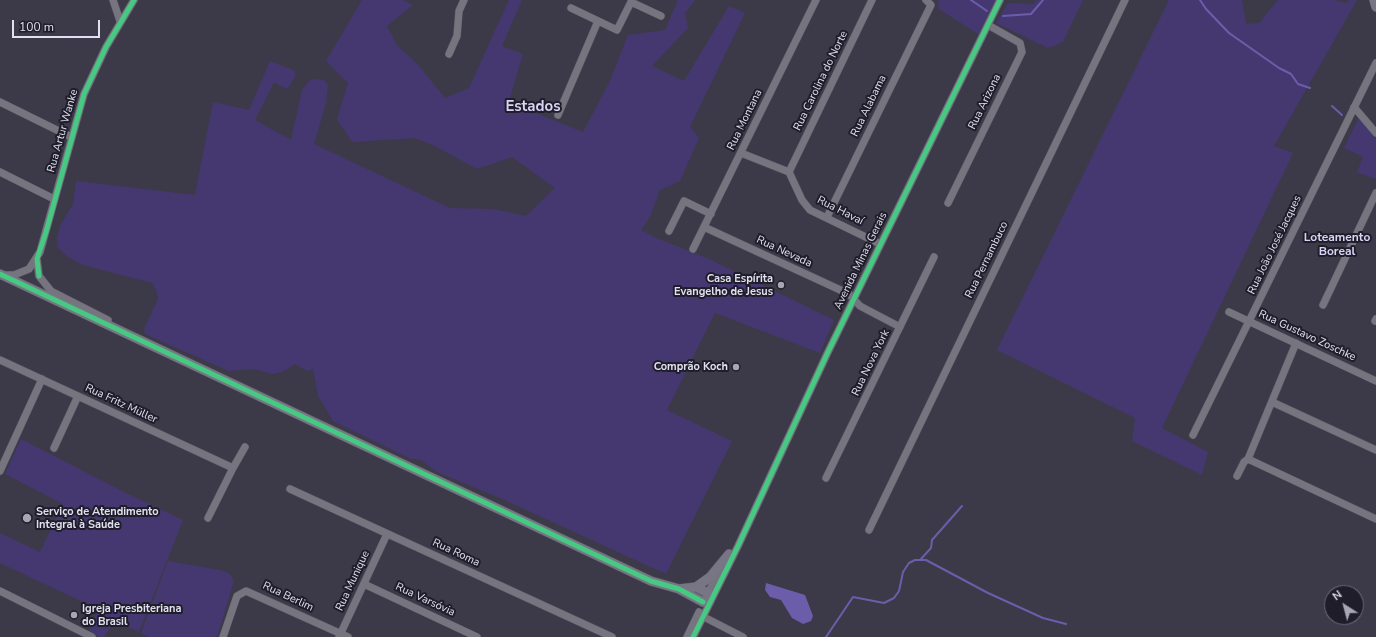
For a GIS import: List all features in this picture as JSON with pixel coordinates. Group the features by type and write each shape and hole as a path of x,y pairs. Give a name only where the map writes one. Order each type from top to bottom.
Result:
{"main road":[{"path":"1374,0 1376,7"},
{"path":"1,274 651,581 708,598"},
{"path":"679,589 696,587 710,576 729,554"},
{"path":"696,587 708,598"}],"street":[{"path":"114,0 120,22"},
{"name":"Rua Artur Wanke","path":"1,274 22,273 33,265 37,259 46,232 84,94 120,22 134,0"},
{"path":"449,54 457,36 459,11 464,0"},
{"name":"Rua Montana","path":"693,249 816,0"},
{"name":"Rua Carolina do Norte","path":"789,172 872,0"},
{"name":"Avenida Minas Gerais","path":"693,637 708,598 722,578 853,299 1000,0"},
{"name":"Rua Pernambuco","path":"869,530 1125,0"},
{"path":"571,8 617,30 632,1 661,16"},
{"name":"Rua Alabama","path":"827,217 928,2"},
{"path":"558,115 598,21"},
{"name":"Rua Arizona","path":"948,203 1022,52 1020,43 988,25"},
{"name":"Rua João José Jacques","path":"1193,435 1376,63"},
{"path":"0,102 71,137"},
{"path":"1354,107 1376,133"},
{"path":"741,153 789,172"},
{"path":"0,172 54,199"},
{"name":"Rua Havaí","path":"789,172 802,200 810,210 880,244"},
{"path":"1323,306 1376,193"},
{"path":"669,231 684,201 711,214"},
{"name":"Rua Nevada","path":"704,227 849,294 860,306 900,326"},
{"name":"Rua Nova York","path":"826,478 934,257"},
{"name":"Rua Artur Wanke","path":"37,259 39,276 51,291 117,325 149,344"},
{"name":"Rua Gustavo Zoschke","path":"1228,312 1376,381"},
{"path":"1237,476 1244,462 1248,459 1296,344"},
{"name":"Rua Fritz Müller","path":"0,360 233,468"},
{"path":"0,471 42,379"},
{"path":"54,448 78,396"},
{"path":"1272,402 1376,450"},
{"path":"208,518 245,447"},
{"path":"1248,459 1376,519"},
{"name":"Rua Roma","path":"290,489 612,637"},
{"name":"Avenida Minas Gerais","path":"687,637 729,554 744,532"},
{"name":"Rua Munique","path":"343,636 364,584 387,534"},
{"name":"Rua Varsóvia","path":"364,584 477,637"},
{"path":"0,591 90,636"},
{"name":"Rua Berlim","path":"223,637 237,596 246,591 343,636"},
{"path":"702,616 743,637"}],"shaded area":[{"path":"362,0 403,0 413,5 387,26 397,45 420,67 445,98 469,88 509,0 522,0 502,46 523,54 508,104 528,110 583,132 609,83 628,35 665,30 678,0 695,0 685,13 688,28 652,66 684,81 729,6 745,13 690,127 699,138 680,181 660,190 650,217 641,230 659,239 709,259 834,320 820,353 715,313 667,410 732,441 666,574 500,498 437,472 421,460 409,458 333,421 318,396 313,369 307,371 295,364 282,372 272,374 254,369 229,371 145,334 144,329 158,299 157,292 152,283 83,265 68,257 58,248 57,238 60,226 73,204 76,181 195,195 213,102 249,110 270,61 295,71 295,77 287,89 274,82 255,120 291,140 302,90 311,79 324,80 328,85 326,103 314,144 450,208 493,209 526,216 555,188 512,157 477,169 435,146 415,138 352,142 337,119 348,83 326,61"},
{"path":"938,0 996,0 978,34 939,9"},
{"path":"1036,0 1083,0 1063,42 1048,48 996,23 1008,3 1034,4"},
{"path":"1169,0 1242,0 1246,24 1259,23 1278,0 1335,0 1345,3 1351,0 1357,0 1274,146 1293,153 1162,428 1208,452 1202,475 1132,441 1135,418 997,350"},
{"path":"1359,118 1376,139 1376,179 1357,172 1363,157 1344,148"},
{"path":"21,439 124,492 183,520 139,632 115,621 104,637 100,637 89,631 98,609 0,563 0,533 40,552 63,504 5,474"},
{"path":"168,561 220,570 229,573 234,581 217,637 149,637 141,633"},
{"path":"766,583 805,595 813,616 811,621 803,624 792,618 781,600 770,597 765,590"}],"waterway":[{"path":"971,0 987,11"},
{"path":"1003,16 1031,14 1043,0"},
{"path":"1200,0 1206,9 1229,33 1279,68 1291,74 1298,84 1310,88"},
{"path":"1332,106 1342,115"},
{"path":"921,559 931,548 932,540 962,506"},
{"path":"826,637 853,597 884,603 894,598 899,591 903,572 909,563 915,560 926,560 988,593 1043,618 1066,624"}],"cycle path":[{"path":"39,276 37,259 46,232 84,94 106,47 134,0"},
{"path":"693,637 738,546 827,354 1000,0"},
{"path":"0,274 651,581 679,589 703,602"}],"place":[{"name":"Casa Espírita Evangelho de Jesus","path":"781,285"},
{"name":"Comprão Koch","path":"736,367"},
{"name":"Serviço de Atendimento Integral à Saúde","path":"27,518"},
{"name":"Igreja Presbiteriana do Brasil","path":"74,615"}],"district":[{"name":"Estados","path":"533,107"},
{"name":"Loteamento Boreal","path":"1337,245"}]}
